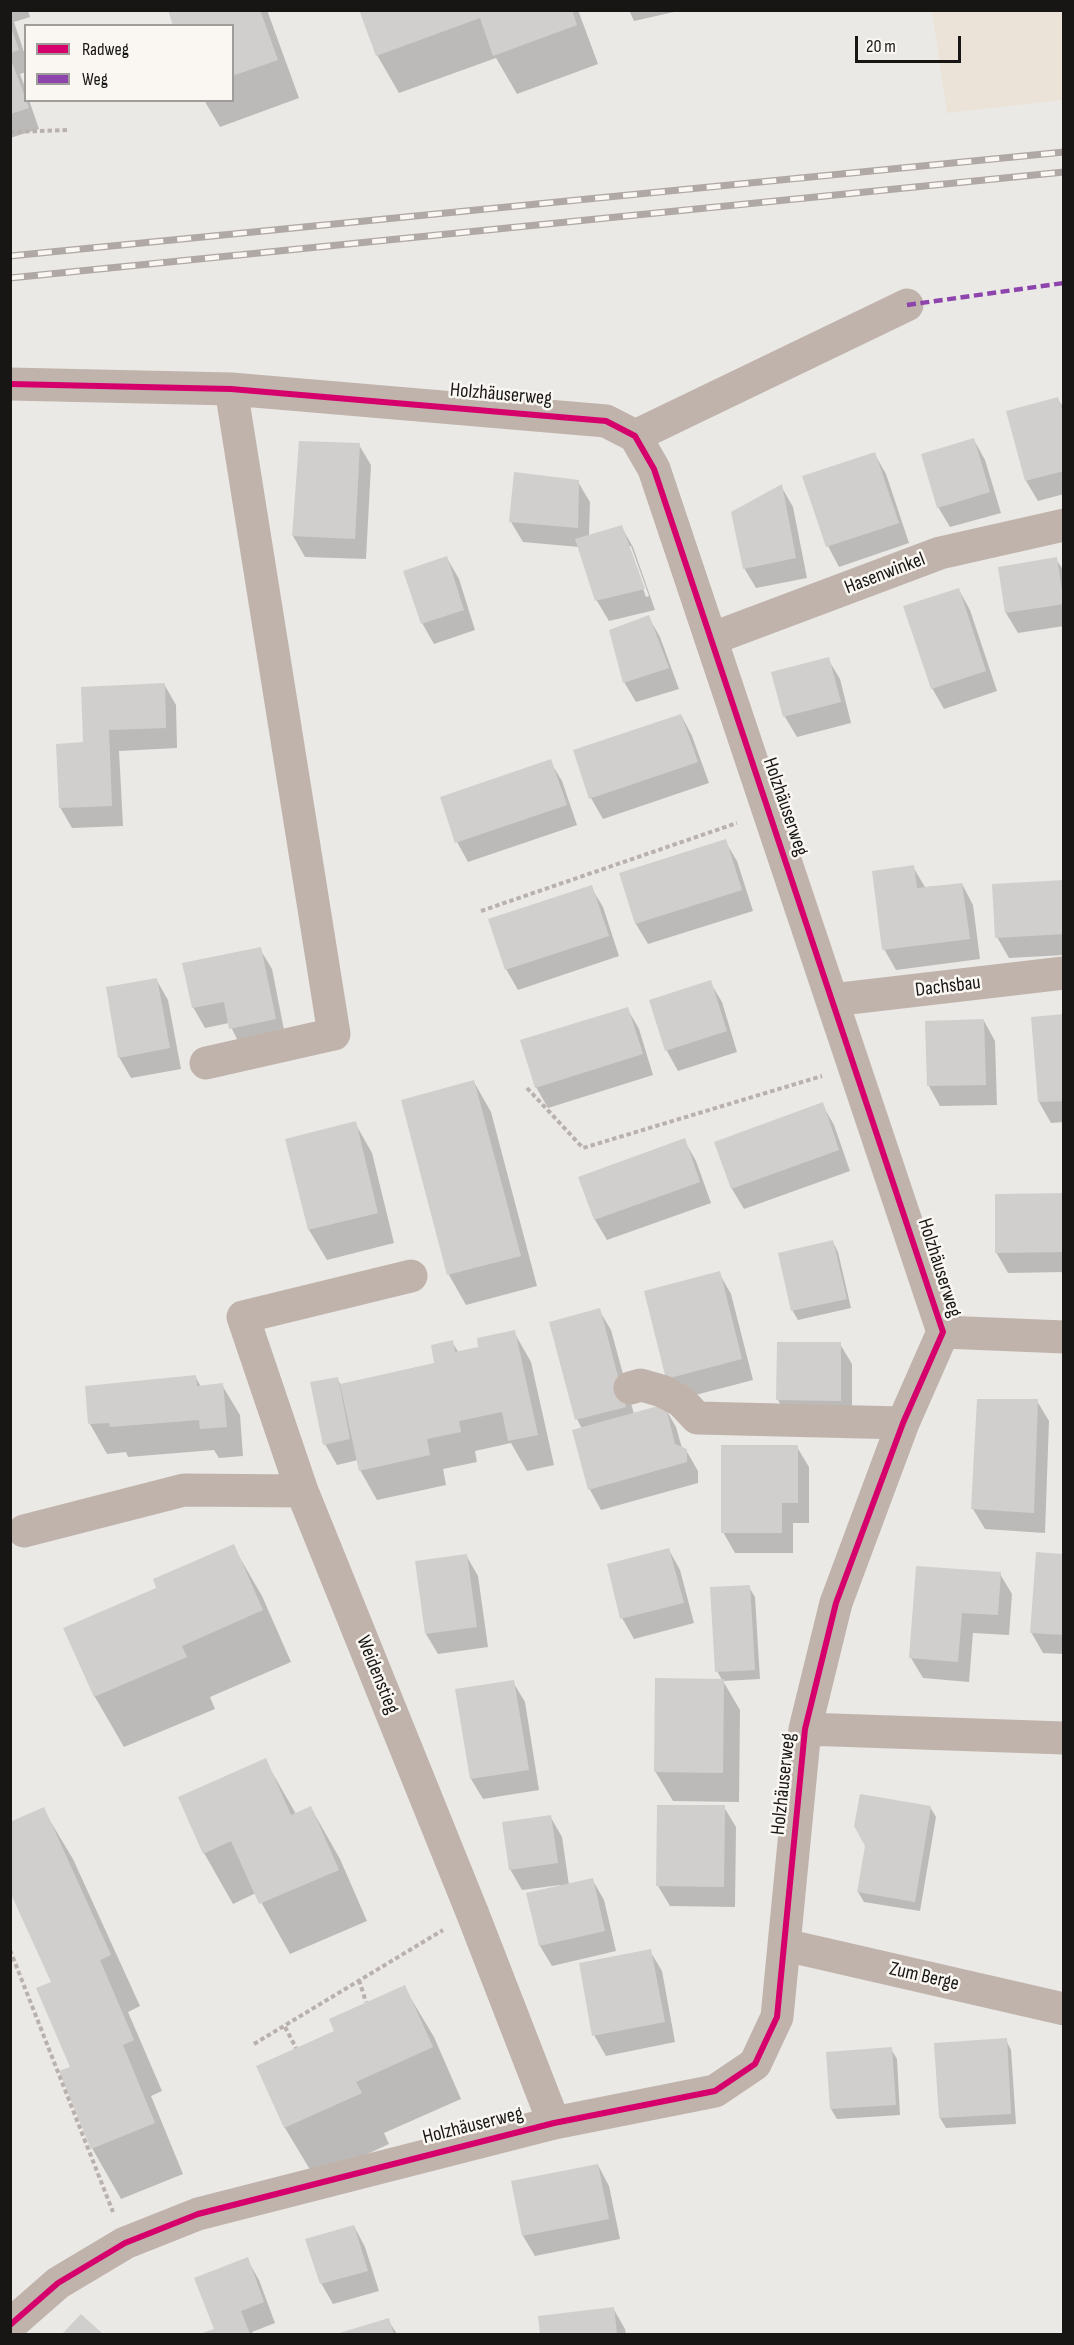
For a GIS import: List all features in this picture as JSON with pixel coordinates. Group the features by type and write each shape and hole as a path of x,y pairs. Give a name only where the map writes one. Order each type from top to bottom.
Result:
{"street":[{"path":"635,436 907,305"},
{"name":"Holzhäuserweg","path":"10,384 231,389 606,421 635,436 654,470 943,1332 903,1423 836,1603 806,1730 777,2017 755,2064 715,2091 554,2123 198,2214 125,2243 58,2283 10,2325"},
{"path":"206,1063 334,1034 231,389"},
{"name":"Hasenwinkel","path":"711,639 940,553 1064,525"},
{"name":"Dachsbau","path":"832,1000 1064,973"},
{"name":"Weidenstieg","path":"411,1276 243,1317 302,1491 472,1912 554,2123"},
{"path":"943,1332 1064,1337"},
{"path":"630,1388 641,1385 662,1391 681,1401 697,1418 903,1423"},
{"path":"15,1535 184,1490 302,1491"},
{"path":"806,1730 1064,1738"},
{"name":"Zum Berge","path":"785,1945 1064,2009"}],"path":[{"path":"10,132 67,130"},
{"path":"482,911 769,812"},
{"path":"527,1088 584,1148 854,1066"},
{"path":"254,2044 472,1912"},
{"path":"10,1950 125,2243"},
{"path":"359,1980 366,2002"},
{"path":"285,2027 296,2049"}],"shaded area":[{"path":"932,11 1063,11 1063,100 947,113"}],"building":[{"path":"168,10 260,10 278,60 234,75 234,24 172,24"},
{"path":"359,10 572,10 577,25 493,56 480,18 376,56"},
{"path":"10,25 19,50 10,53"},
{"path":"10,57 24,95 24,102 27,102 29,108 10,114"},
{"path":"1058,397 1064,416 1064,471 1025,481 1006,411"},
{"path":"974,438 990,492 937,508 921,454"},
{"path":"299,441 360,443 355,539 292,536"},
{"path":"875,452 899,523 826,547 802,476"},
{"path":"514,472 579,480 578,528 509,522"},
{"path":"782,484 796,558 743,569 731,512"},
{"path":"622,525 645,589 595,601 575,539"},
{"path":"447,556 464,610 421,624 403,571"},
{"path":"1057,557 1064,604 1005,613 998,567"},
{"path":"959,588 986,671 931,689 903,606"},
{"path":"649,615 669,668 623,683 609,630"},
{"path":"829,657 841,702 783,717 771,672"},
{"path":"165,683 166,728 109,730 112,806 59,808 56,744 83,742 81,687"},
{"path":"681,714 698,762 589,799 573,750"},
{"path":"551,759 567,805 455,843 440,797"},
{"path":"726,839 742,890 635,924 619,873"},
{"path":"914,865 917,888 962,883 970,939 882,950 872,871"},
{"path":"1064,880 1064,934 995,938 992,884"},
{"path":"592,885 609,936 505,970 488,919"},
{"path":"261,947 276,1019 229,1029 224,1002 192,1008 182,963"},
{"path":"157,978 170,1048 118,1058 106,987"},
{"path":"711,980 727,1031 665,1051 649,1000"},
{"path":"628,1007 643,1054 535,1088 520,1040"},
{"path":"1064,1014 1064,1101 1038,1102 1031,1017"},
{"path":"984,1019 986,1085 927,1086 925,1021"},
{"path":"474,1080 521,1256 447,1275 401,1100"},
{"path":"823,1102 839,1150 731,1189 714,1142"},
{"path":"356,1121 378,1213 308,1230 285,1139"},
{"path":"685,1138 700,1182 594,1220 578,1177"},
{"path":"1064,1193 1064,1252 995,1253 995,1194"},
{"path":"833,1240 847,1299 791,1311 778,1253"},
{"path":"720,1271 742,1359 666,1379 644,1291"},
{"path":"600,1308 626,1407 575,1420 549,1322"},
{"path":"515,1330 538,1435 508,1441 502,1412 459,1421 461,1432 427,1439 430,1455 359,1471 340,1384 434,1363 431,1345 453,1340 455,1352 478,1347 477,1338"},
{"path":"777,1342 841,1342 841,1401 776,1400"},
{"path":"196,1375 197,1386 223,1383 227,1427 200,1429 199,1420 110,1427 109,1423 88,1424 85,1386"},
{"path":"338,1377 350,1439 323,1445 310,1382"},
{"path":"977,1399 1038,1399 1034,1513 971,1509"},
{"path":"665,1404 675,1444 687,1449 687,1462 588,1490 572,1430"},
{"path":"721,1445 798,1445 798,1503 782,1503 782,1533 721,1533"},
{"path":"234,1544 263,1610 182,1646 187,1657 94,1697 63,1628 156,1588 153,1579"},
{"path":"669,1548 684,1603 620,1619 607,1564"},
{"path":"1036,1552 1064,1554 1064,1635 1030,1633"},
{"path":"467,1554 477,1627 425,1634 415,1561"},
{"path":"916,1566 1001,1572 998,1615 962,1613 958,1662 909,1658"},
{"path":"750,1585 755,1670 715,1672 710,1587"},
{"path":"655,1678 724,1679 723,1773 654,1772"},
{"path":"514,1680 529,1770 470,1779 455,1689"},
{"path":"266,1758 291,1815 311,1806 339,1870 259,1904 231,1841 203,1854 178,1797"},
{"path":"860,1794 931,1806 915,1902 857,1892 865,1846 854,1826"},
{"path":"657,1805 725,1805 724,1887 656,1886"},
{"path":"44,1807 111,1955 100,1960 134,2040 123,2045 155,2123 91,2149 59,2071 70,2067 36,1988 51,1982 10,1892 10,1822"},
{"path":"551,1815 558,1863 509,1870 502,1822"},
{"path":"593,1878 605,1931 539,1946 526,1893"},
{"path":"651,1949 665,2022 592,2036 579,1963"},
{"path":"405,1985 433,2047 356,2082 362,2093 284,2128 256,2066 334,2031 329,2019"},
{"path":"1007,2038 1011,2114 939,2118 934,2043"},
{"path":"892,2047 896,2105 830,2109 826,2052"},
{"path":"598,2164 609,2219 522,2236 511,2181"},
{"path":"354,2225 368,2271 320,2284 305,2239"},
{"path":"248,2257 264,2302 241,2311 250,2334 199,2334 214,2329 194,2278"},
{"path":"614,2307 617,2334 540,2334 538,2316"},
{"path":"81,2314 103,2334 62,2334"},
{"path":"389,2318 394,2334 336,2334"}],"railway":[{"path":"10,256 1064,152"},
{"path":"10,278 1064,172"}],"marked path":[{"path":"907,305 1064,283"}],"cycle path":[{"path":"10,384 231,389 606,421 635,436 654,469 943,1332 903,1423 836,1603 805,1729 777,2017 755,2064 715,2091 554,2123 198,2214 125,2243 58,2283 10,2325"}]}
